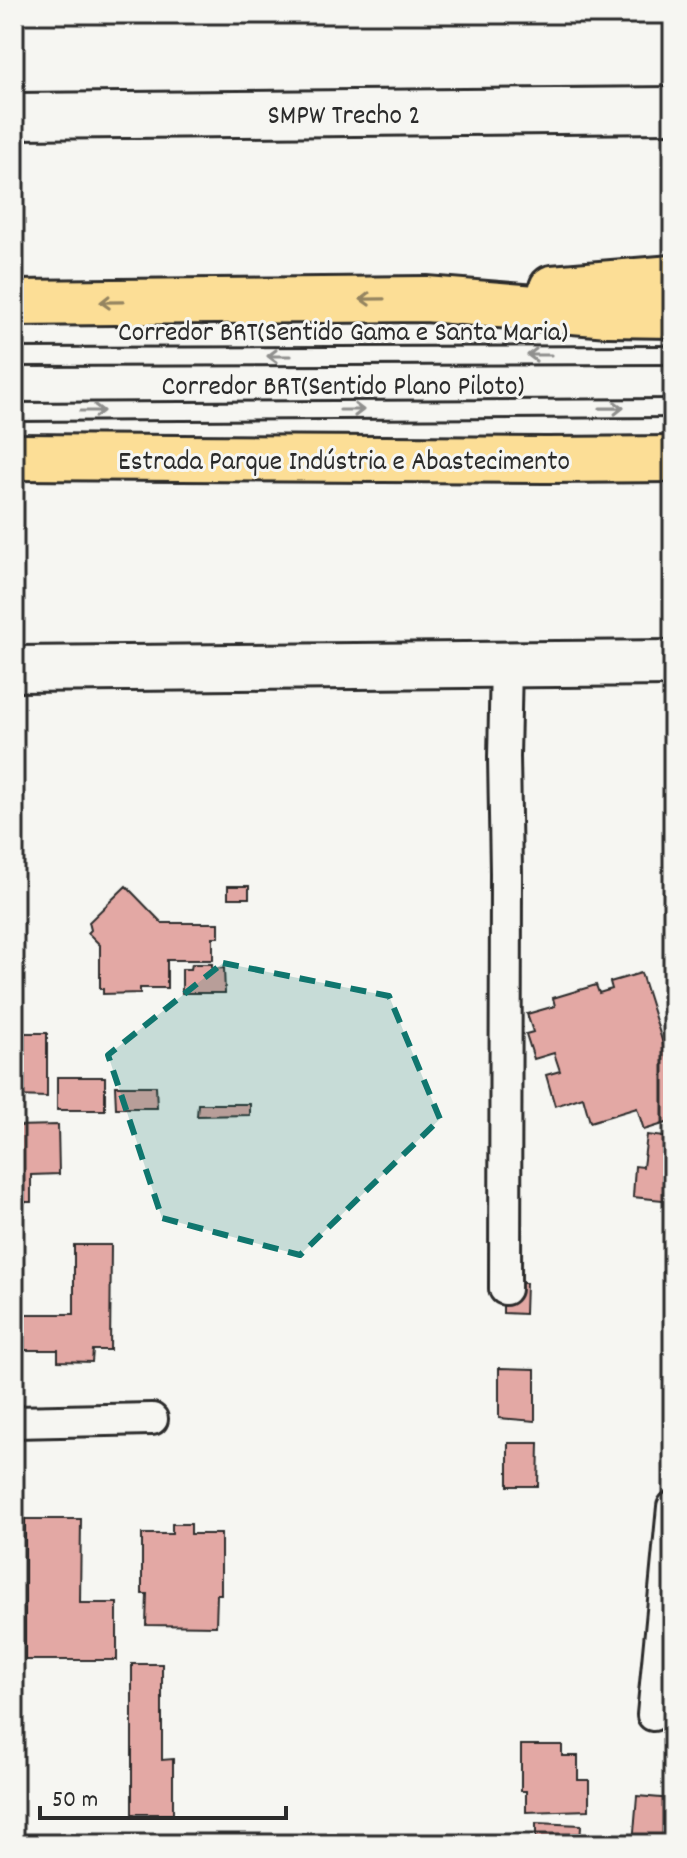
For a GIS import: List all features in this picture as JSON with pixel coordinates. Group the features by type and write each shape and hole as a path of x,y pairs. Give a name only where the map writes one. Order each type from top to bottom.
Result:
{"highway":[{"path":"14,303 426,299 673,278"},
{"path":"426,299 609,314 673,315"},
{"name":"Estrada Parque Indústria e Abastecimento","path":"14,457 673,459"},
{"path":"547,460 673,477"}],"street":[{"name":"SMPW Trecho 2","path":"14,116 673,110"},
{"path":"14,669 673,663"},
{"path":"505,1289 506,664"},
{"path":"14,1422 152,1419"},
{"path":"653,1715 673,1507"}],"lane":[{"name":"Corredor BRT(Sentido Gama e Santa Maria)","path":"14,357 673,355"},
{"name":"Corredor BRT(Sentido Plano Piloto)","path":"14,412 673,408"}],"highlighted area":[{"path":"223,963 389,996 440,1119 300,1255 162,1218 108,1055"}],"building":[{"path":"126,886 162,923 219,923 219,937 213,937 213,960 167,960 167,988 140,988 140,993 103,994 103,989 100,989 100,945 88,933 91,930 89,922"},
{"path":"228,886 249,886 249,898 228,898"},
{"path":"192,964 212,964 212,969 224,968 225,993 182,993 182,969 191,969"},
{"path":"641,973 673,1068 673,1121 644,1130 637,1108 590,1122 583,1097 555,1106 546,1075 560,1071 554,1053 534,1059 526,1034 533,1032 527,1014 555,1006 553,998 596,985 599,993 612,989 610,982"},
{"path":"14,1033 47,1033 47,1097 14,1096"},
{"path":"57,1077 105,1077 105,1110 57,1110"},
{"path":"115,1086 156,1086 157,1108 116,1108"},
{"path":"198,1104 250,1104 250,1115 197,1116"},
{"path":"58,1125 59,1174 31,1175 31,1202 14,1202 14,1126"},
{"path":"647,1135 673,1138 672,1201 633,1197 635,1166 643,1167"},
{"path":"74,1245 111,1245 110,1350 93,1350 92,1362 58,1361 58,1350 14,1350 14,1314 74,1314"},
{"path":"503,1283 526,1283 525,1314 503,1313"},
{"path":"499,1368 535,1369 535,1421 499,1418"},
{"path":"508,1443 539,1443 538,1486 508,1486"},
{"path":"25,1519 81,1519 80,1603 117,1603 117,1660 25,1660"},
{"path":"172,1524 191,1524 191,1534 221,1534 221,1594 217,1594 216,1626 146,1625 147,1594 142,1594 142,1534 172,1534"},
{"path":"132,1664 162,1664 162,1760 173,1759 173,1814 132,1814"},
{"path":"521,1745 562,1745 562,1756 578,1756 578,1780 589,1780 589,1810 526,1812 526,1791 521,1791"},
{"path":"637,1796 673,1799 673,1844 633,1844"},
{"path":"536,1823 581,1825 580,1844 536,1844"}]}
